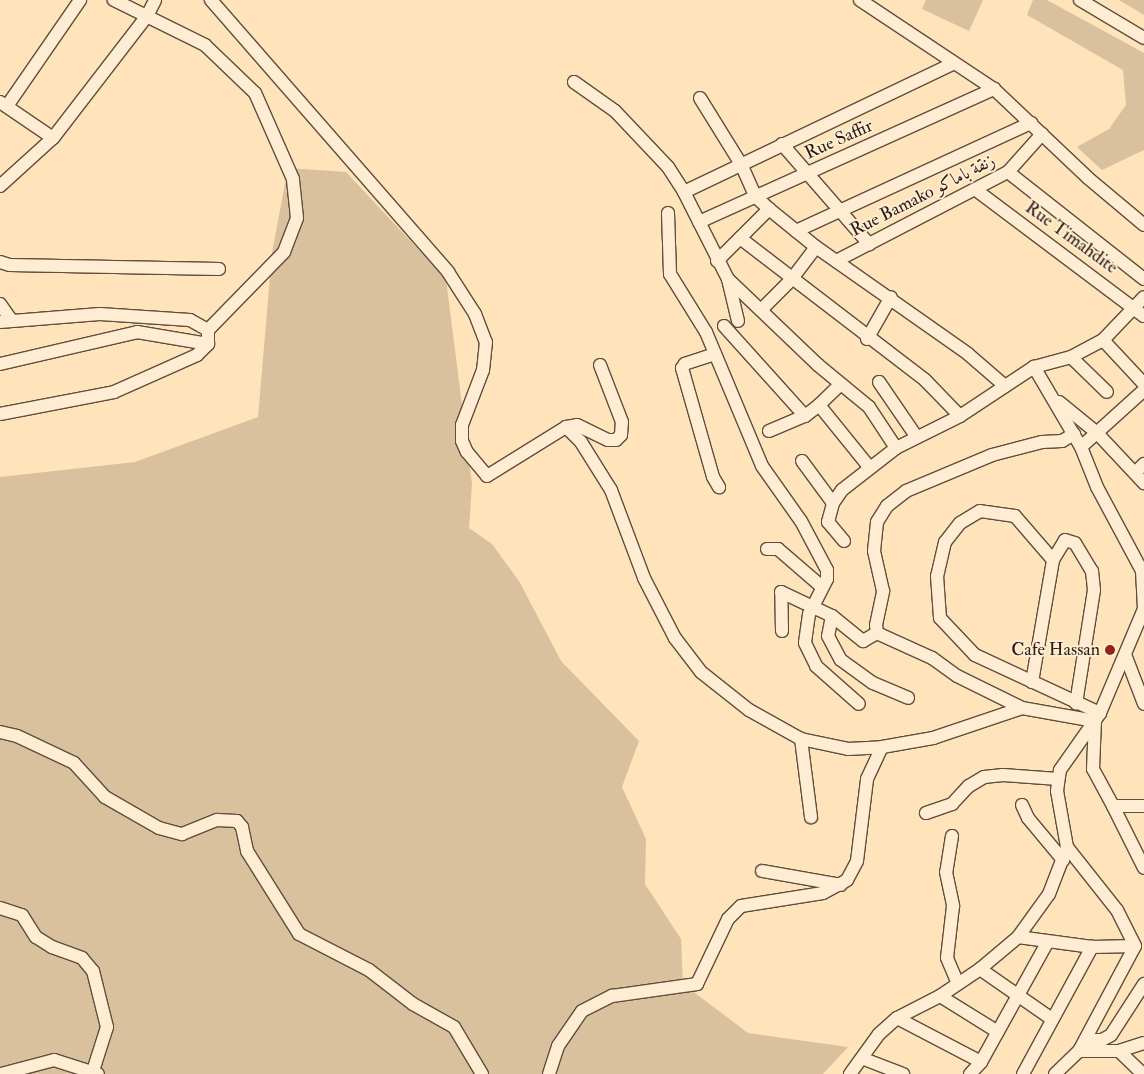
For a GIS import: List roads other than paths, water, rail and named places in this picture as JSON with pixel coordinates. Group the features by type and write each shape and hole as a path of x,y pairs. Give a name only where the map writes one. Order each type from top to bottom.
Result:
{"street":[{"path":"53,138 3,104 80,0"},
{"path":"0,414 114,392 197,355 208,344 208,330 284,252 297,218 293,179 255,93 205,45 114,0"},
{"path":"0,186 53,138 146,16 155,0"},
{"path":"211,0 448,272 475,314 486,342 483,370 462,425 462,441 487,476 566,427 577,424 608,440 616,440 621,435 622,422 600,365"},
{"path":"860,0 994,89 1144,225"},
{"path":"1080,0 1144,38"},
{"path":"684,192 954,63"},
{"path":"574,82 615,111 642,137 684,192 717,261 728,279 841,384 869,407 896,448"},
{"name":"Rue Saffir","path":"699,222 994,89"},
{"path":"700,98 741,164 755,196 816,247 891,297 968,354 1005,386"},
{"path":"796,231 1030,123"},
{"name":"Rue Bamako زنقة باماكو","path":"836,261 1008,172 1042,134"},
{"path":"782,144 869,244"},
{"path":"1008,172 1144,280"},
{"name":"Rue Timahdite","path":"976,190 1140,311"},
{"path":"717,261 769,209"},
{"path":"668,214 670,274 706,332 762,466 801,521 827,570 822,587 812,606 805,643 816,666 860,704"},
{"path":"740,238 791,280 924,380 960,416"},
{"path":"706,332 738,321 791,280 816,247"},
{"path":"0,262 10,265 218,269"},
{"path":"728,279 738,321"},
{"path":"868,338 891,297"},
{"path":"844,541 828,522 833,503 842,490 896,448 916,436 960,416 1034,367 1071,357 1103,340 1140,311 1144,297"},
{"path":"0,304 6,321 100,314 190,320 208,330"},
{"path":"724,326 805,416"},
{"path":"0,364 137,332 208,344"},
{"path":"1103,340 1144,384"},
{"path":"715,354 684,364 682,368 713,477 719,487"},
{"path":"1071,357 1107,392"},
{"path":"850,1074 864,1059 879,1034 897,1018 940,996 958,984 980,969 1018,937 1048,894 1067,847 1057,791 1060,770 1098,717 1126,657 1144,609 1143,569 1097,487 1074,434 1034,367"},
{"path":"879,382 916,436"},
{"path":"768,431 805,416 841,384"},
{"path":"1081,447 1144,390"},
{"path":"1054,398 1139,469 1144,483"},
{"path":"819,405 870,468"},
{"path":"566,427 581,442 611,490 644,578 676,638 701,672 749,710 801,739 848,749 882,747 933,738 1022,708"},
{"path":"877,633 876,625 883,591 874,551 877,522 887,506 906,491 992,455 1042,442 1062,441 1074,434"},
{"path":"802,461 833,503"},
{"path":"1052,560 1015,516 980,511 960,523 945,542 937,576 940,618 954,635 975,655 1076,704 1098,717"},
{"path":"1032,682 1052,560 1065,540 1075,543 1092,571 1094,590 1076,704"},
{"path":"767,549 778,549 822,587"},
{"path":"782,631 781,592 832,616 863,641 877,633"},
{"path":"832,616 828,636 841,660 873,683 908,698"},
{"path":"877,633 932,658 957,676 1022,708 1098,717"},
{"path":"1126,657 1144,704"},
{"path":"1098,717 1093,769 1142,859"},
{"path":"0,732 17,736 74,763 105,797 159,828 182,834 217,820 237,821 242,826 247,851 299,934 369,970 413,1004 454,1028 482,1074"},
{"path":"801,739 811,817"},
{"path":"548,1074 558,1046 582,1011 612,996 697,984 728,919 741,906 824,893 841,885 853,873 857,861 863,798 882,747"},
{"path":"926,813 952,804 969,786 984,778 1003,775 1058,779"},
{"path":"1022,805 1028,818 1063,860"},
{"path":"1113,806 1144,806"},
{"path":"952,836 946,872 953,906 947,958 958,984"},
{"path":"1067,847 1117,910 1135,946"},
{"path":"762,871 841,885"},
{"path":"0,908 22,915 36,936 52,947 82,958 93,971 107,1028 96,1072 54,1060 1,1074"},
{"path":"1018,937 1047,943 1092,948 1135,946"},
{"path":"970,1074 981,1062 1047,943"},
{"path":"1055,1074 1083,1046 1135,946"},
{"path":"1024,1074 1092,948"},
{"path":"980,969 1052,1019"},
{"path":"1083,1046 1111,1035 1144,984"},
{"path":"940,996 998,1032"},
{"path":"897,1018 981,1062"},
{"path":"1083,1046 1119,1051 1144,1043"},
{"path":"1119,1051 1143,1074"},
{"path":"864,1059 869,1074"},
{"path":"864,1059 902,1074"}],"place":[{"name":"Cafe Hassan","path":"1110,650"}]}
